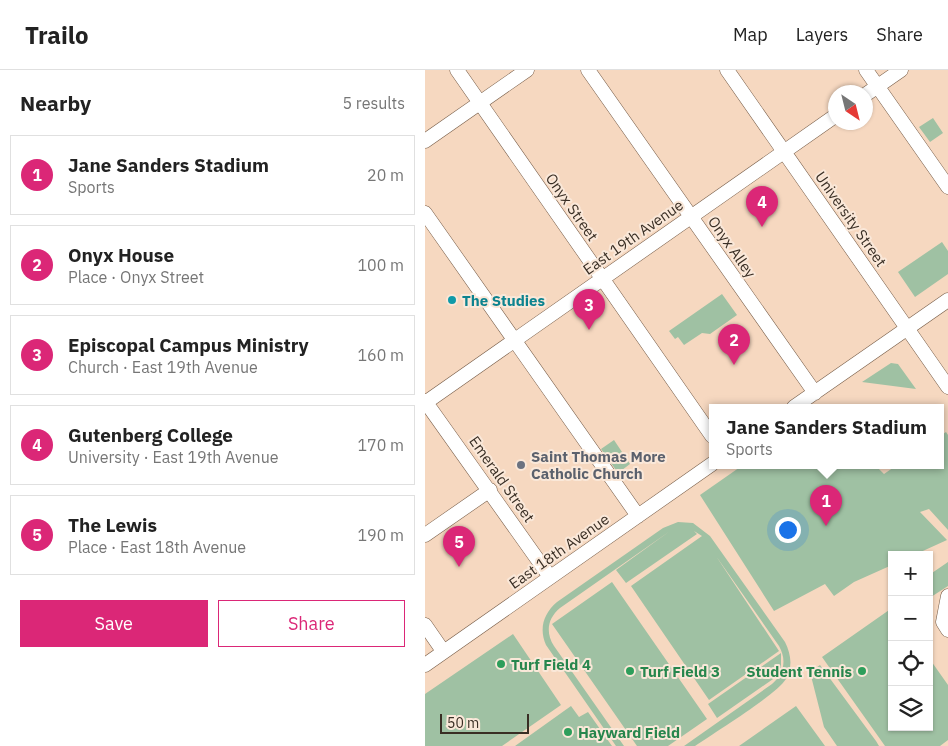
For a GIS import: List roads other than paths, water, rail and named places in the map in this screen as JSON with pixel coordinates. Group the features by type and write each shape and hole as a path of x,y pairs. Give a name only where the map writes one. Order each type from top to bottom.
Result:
{"street":[{"name":"Onyx Street","path":"457,70 709,432"},
{"path":"425,141 527,70"},
{"name":"Onyx Alley","path":"588,70 815,393"},
{"name":"University Street","path":"727,70 948,387"},
{"path":"866,70 948,187"},
{"path":"873,89 901,70"},
{"name":"East 19th Avenue","path":"425,402 828,121"},
{"path":"425,213 638,516"},
{"path":"798,404 948,300"},
{"name":"Emerald Street","path":"425,402 550,577"},
{"name":"East 18th Avenue","path":"425,664 709,466"},
{"path":"425,535 489,490"},
{"path":"948,596 943,622 948,630"},
{"path":"425,625 443,651"}],"place":[{"name":"Gutenberg College","path":"762,227"},
{"name":"The Studies","path":"452,300"},
{"name":"Episcopal Campus Ministry","path":"589,330"},
{"name":"Onyx House","path":"734,365"},
{"name":"Saint Thomas More Catholic Church","path":"521,465"},
{"name":"Jane Sanders Stadium","path":"826,526"},
{"name":"The Lewis","path":"459,567"},
{"name":"Turf Field 4","path":"501,664"},
{"name":"Turf Field 3","path":"630,671"},
{"name":"Student Tennis","path":"862,671"},
{"name":"Hayward Field","path":"568,732"}]}
